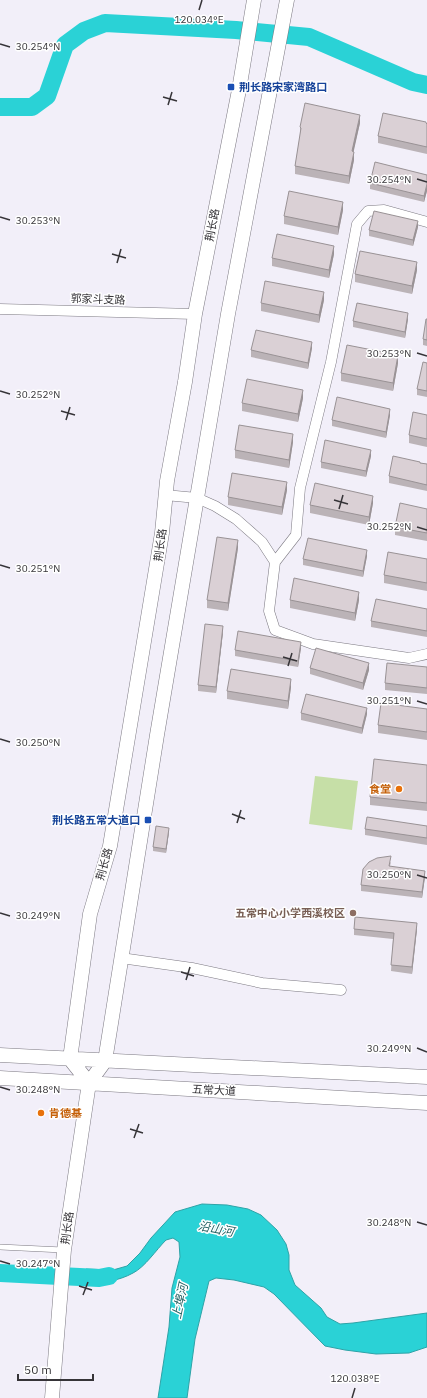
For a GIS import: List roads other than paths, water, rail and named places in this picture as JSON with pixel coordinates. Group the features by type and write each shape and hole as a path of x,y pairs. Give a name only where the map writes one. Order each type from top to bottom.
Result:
{"main road":[{"name":"荆长路","path":"70,1059 90,914 110,846 159,548 167,481 185,382 195,314 254,2"},
{"name":"荆长路","path":"52,1398 64,1250 89,1083 105,1061 229,306 287,2"},
{"path":"0,1055 427,1077"},
{"path":"70,1059 89,1083"},
{"name":"五常大道","path":"0,1078 427,1103"}],"street":[{"path":"427,222 384,210 368,211 357,224 331,362 300,488 296,535 275,562 269,611 275,630 312,644 409,658 427,654"},
{"name":"郭家斗支路","path":"0,308 195,314"},
{"path":"166,495 197,498 215,506 236,519 262,542 275,562"},
{"path":"121,958 192,968 262,983 341,990"}],"lane":[{"path":"0,1247 64,1250"}],"water":[{"name":"上埠河","path":"202,1204 227,1205 248,1209 261,1215 277,1230 286,1244 289,1255 289,1270 295,1285 321,1308 327,1317 340,1324 427,1313 427,1347 409,1353 376,1354 325,1346 274,1294 264,1287 234,1280 216,1278 209,1281 195,1339 187,1398 158,1398 169,1327 172,1288 180,1257 179,1242 173,1238 166,1240 146,1263 128,1276 116,1280 84,1285 86,1269 113,1270 127,1266 175,1212"}],"waterway":[{"path":"0,107 32,107 47,96 65,45 84,31 105,23 236,30 309,37 413,82 427,85"},
{"name":"沿山河","path":"0,1273 99,1278 109,1276"}],"place":[{"name":"荆长路宋家湾路口","path":"231,87"},
{"name":"食堂","path":"399,789"},
{"name":"荆长路五常大道口","path":"148,820"},
{"name":"五常中心小学西溪校区","path":"353,913"},
{"name":"肯德基","path":"41,1113"}]}
